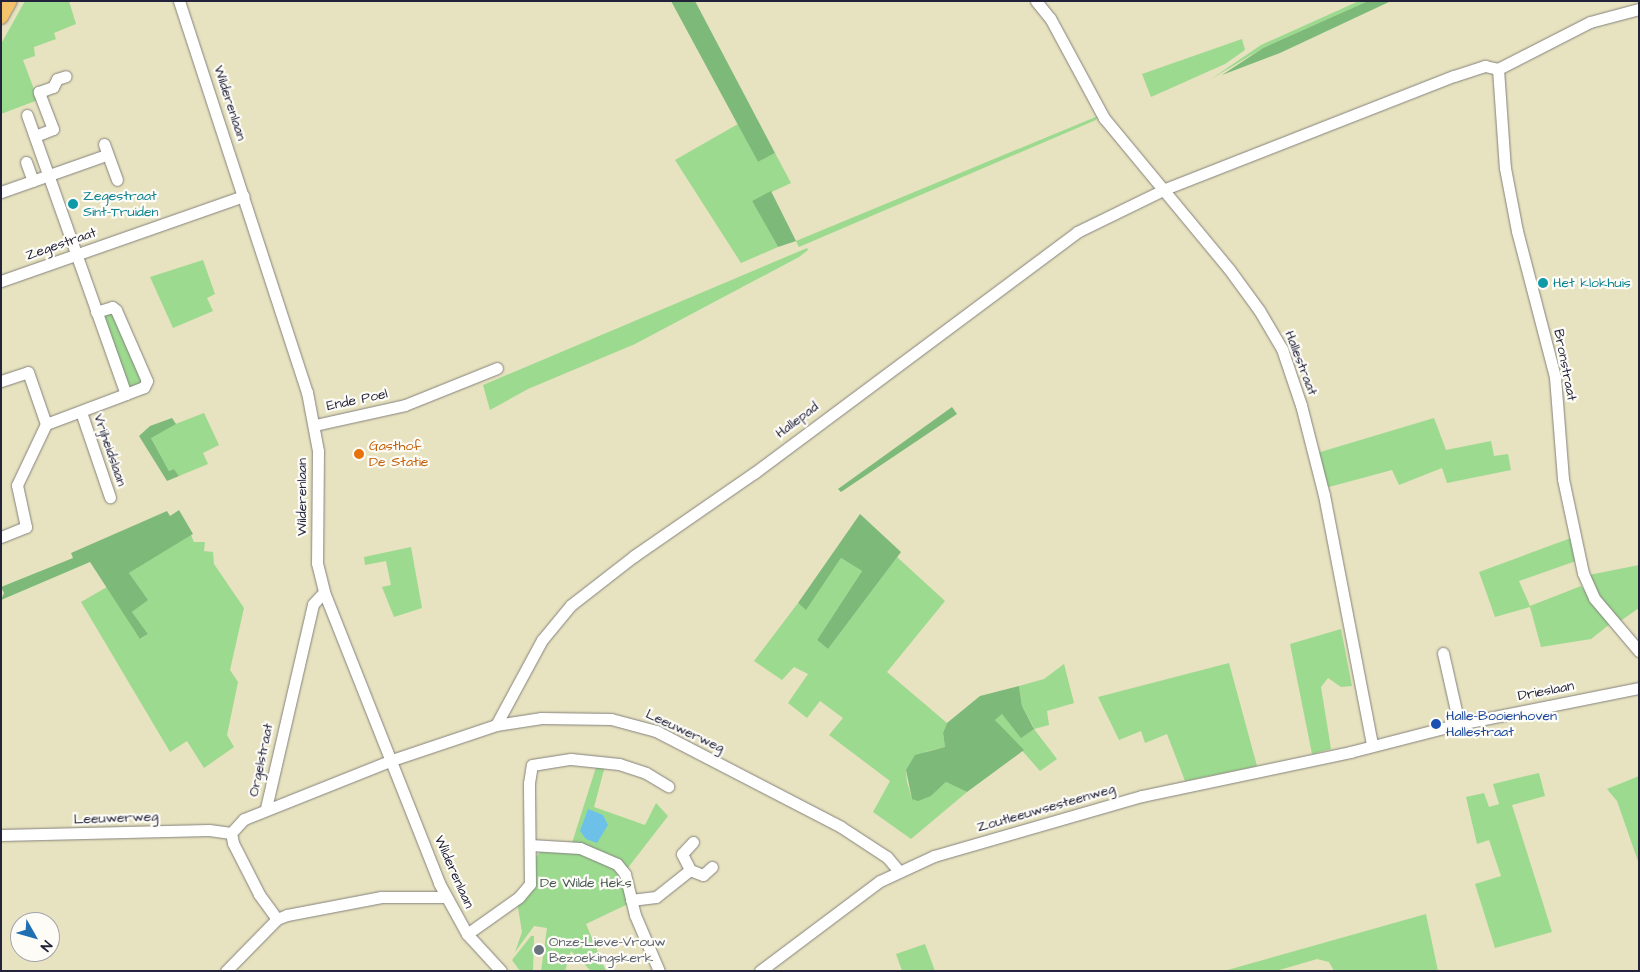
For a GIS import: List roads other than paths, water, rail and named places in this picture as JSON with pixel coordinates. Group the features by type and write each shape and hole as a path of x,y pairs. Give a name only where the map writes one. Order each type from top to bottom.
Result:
{"main road":[{"path":"1,17 10,1"}],"street":[{"name":"Wilderenlaan","path":"179,1 307,392 315,425 318,474 317,563 324,592 446,897 467,934 501,971"},
{"name":"Hallestraat","path":"1036,1 1050,18 1104,118 1165,189 1259,310 1282,349 1292,374 1324,495 1372,745"},
{"path":"1165,189 1454,76 1484,66 1498,69 1590,22 1639,9"},
{"name":"Bronstraat","path":"1498,69 1505,168 1517,230 1554,377 1563,479 1583,573 1594,598 1639,651"},
{"path":"34,136 53,129 39,92 66,76"},
{"path":"27,115 126,394"},
{"path":"1,192 49,176 105,150 117,180"},
{"path":"26,162 33,181"},
{"name":"Hallepad","path":"496,725 550,629 594,587 754,473 1077,232 1165,189"},
{"name":"Zegestraat","path":"1,282 244,196"},
{"name":"Vrijheidslaan","path":"46,424 144,388 148,381 116,310 112,307 96,312"},
{"name":"Ende Poel","path":"315,425 406,405 497,368"},
{"path":"1,381 28,372 46,424 17,485 26,527 1,538"},
{"name":"Vrijheidslaan","path":"81,412 110,497"},
{"name":"Orgelstraat","path":"231,833 244,820 266,808 313,604 324,592"},
{"path":"1443,653 1458,724"},
{"name":"Drieslaan","path":"1372,745 1458,724 1639,688"},
{"name":"Leeuwerweg","path":"266,808 392,760 496,725 569,716 610,719 644,726 841,827 887,857 898,870"},
{"name":"Zoutleeuwsesteenweg","path":"760,971 824,921 898,870 934,856 1142,796 1372,745"},
{"path":"467,934 526,890 530,884 529,783 532,765 571,759 619,764 646,773 668,786"},
{"name":"Leeuwerweg","path":"1,834 209,830 231,833"},
{"path":"231,833 236,853 277,919"},
{"path":"693,842 682,854 690,870 703,875 712,867"},
{"path":"530,845 580,848 610,859 625,874 630,900 658,971"},
{"path":"630,900 656,897 690,870"},
{"path":"226,971 277,919 317,907 381,897 446,897"}],"water":[{"path":"588,809 603,815 608,825 597,843 586,839 580,831"}],"place":[{"name":"Zegestraat Sint-Truiden","path":"73,204"},
{"name":"Het klokhuis","path":"1543,283"},
{"name":"Gasthof De Statie","path":"359,454"},
{"name":"Halle-Booienhoven Hallestraat","path":"1436,724"},
{"name":"Onze-Lieve-Vrouw Bezoekingskerk","path":"539,950"}],"park label":[{"name":"De Wilde Heks","path":"586,883"}]}
